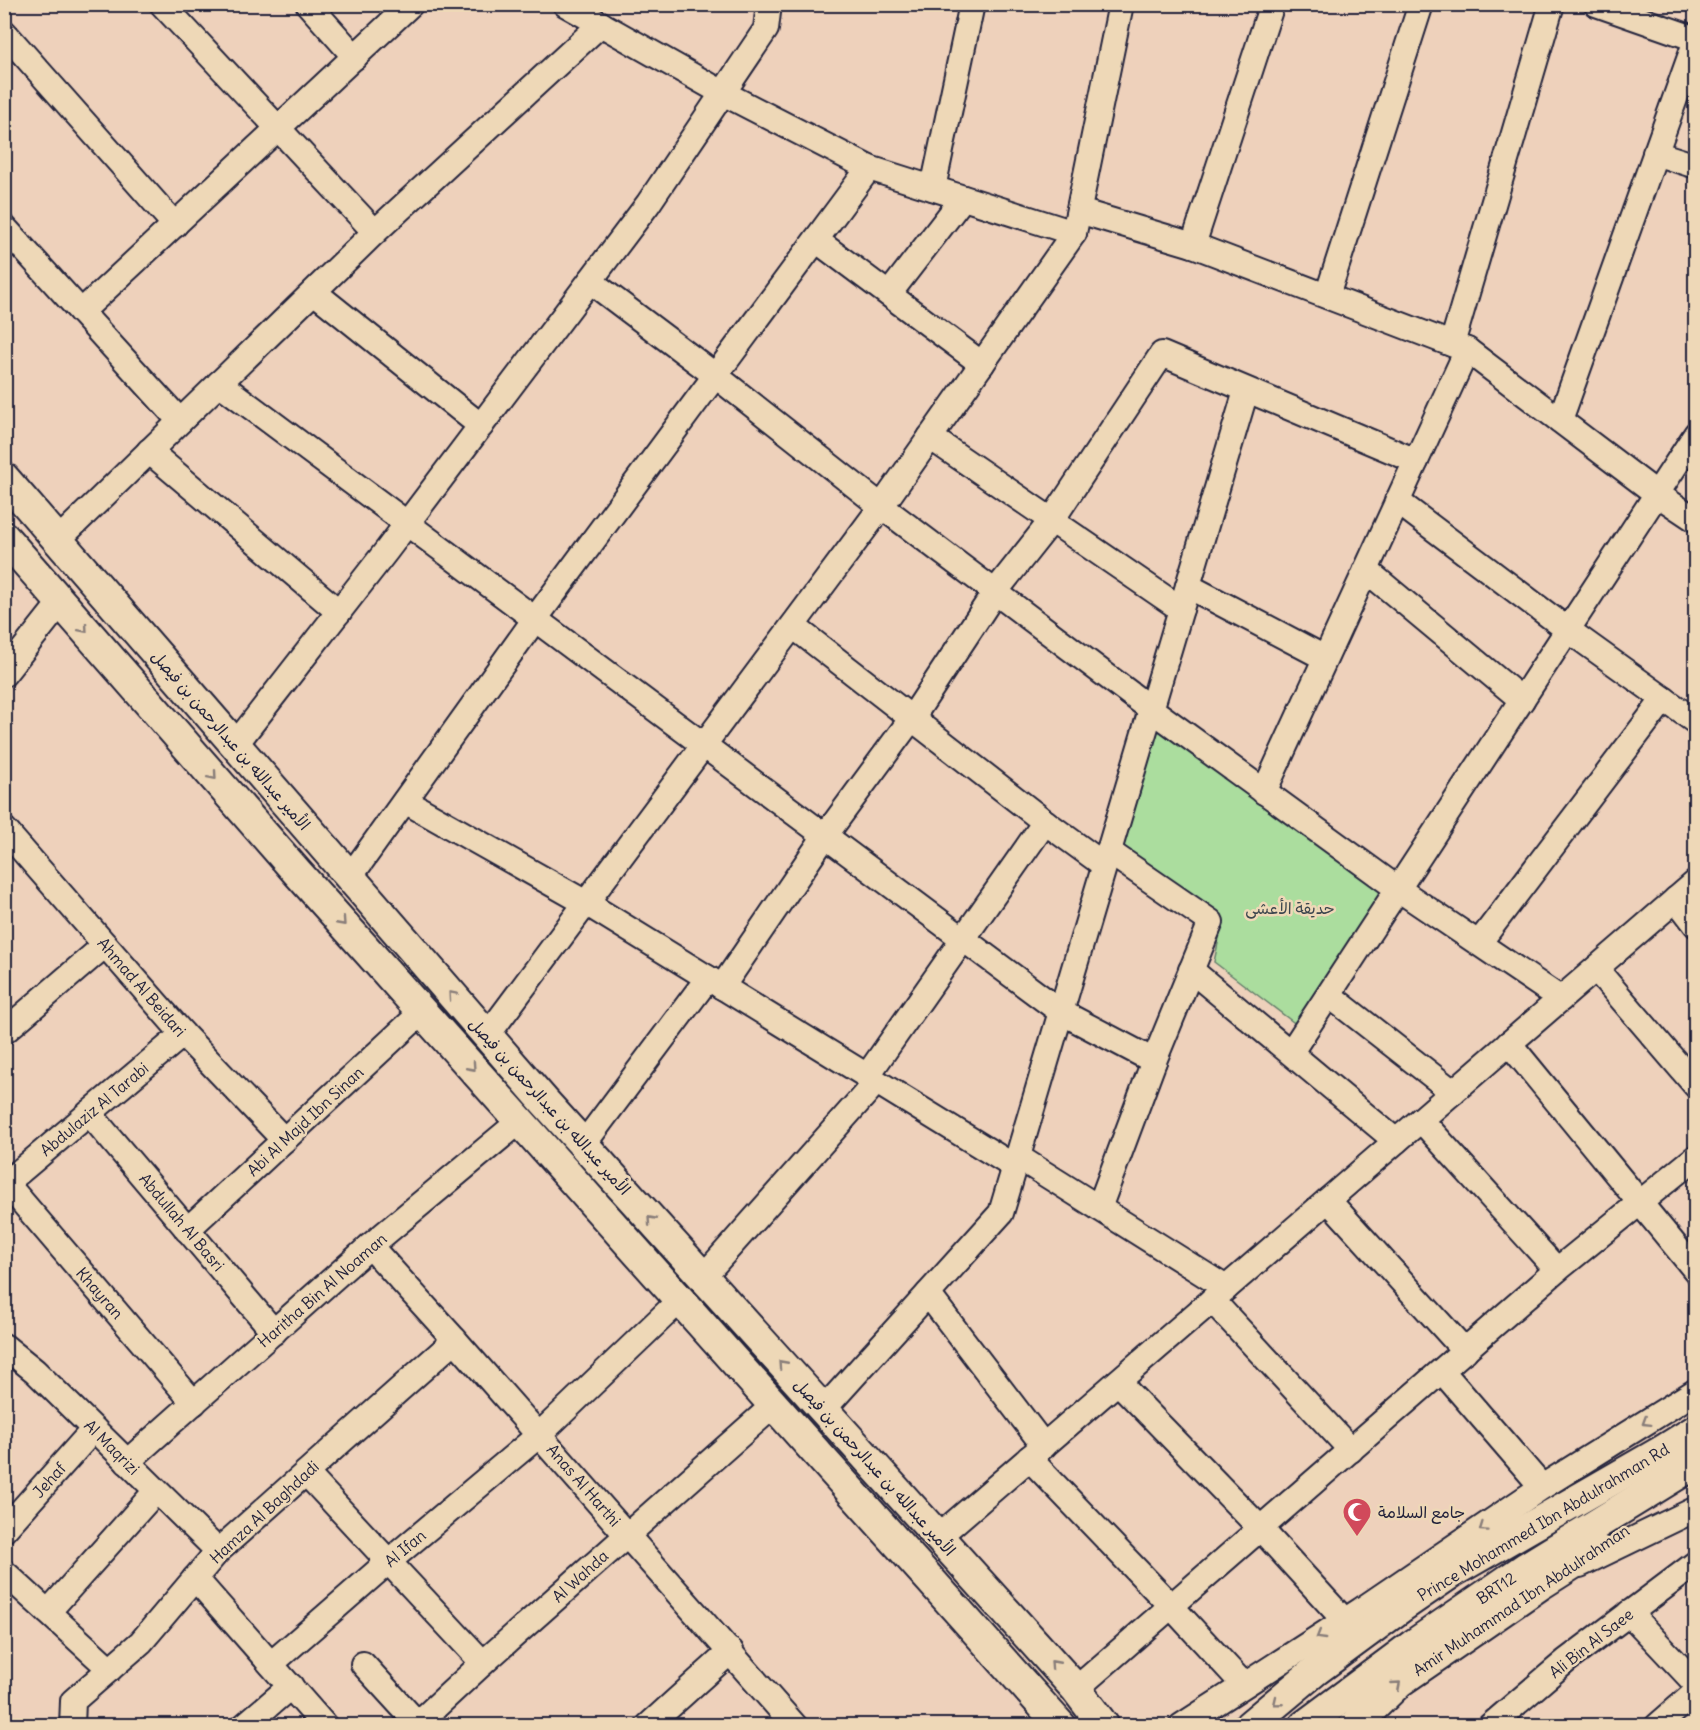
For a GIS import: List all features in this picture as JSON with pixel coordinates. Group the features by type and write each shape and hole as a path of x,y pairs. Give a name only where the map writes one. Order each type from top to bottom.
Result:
{"main road":[{"name":"الأمير عبدالله بن عبدالرحمن بن فيصل","path":"4,478 487,1036 1076,1689 1104,1725"},
{"name":"الأمير عبدالله بن عبدالرحمن بن فيصل","path":"4,537 422,1012 1061,1725"},
{"name":"Prince Mohammed Ibn Abdulrahman Rd","path":"1249,1725 1398,1609 1455,1571 1695,1430"},
{"name":"BRT12","path":"1304,1725 1413,1645 1527,1567 1695,1463"},
{"name":"Amir Muhammad Ibn Abdulrahman","path":"1354,1725 1399,1682 1540,1584 1695,1484"}],"street":[{"path":"162,4 375,232"},
{"path":"308,4 355,57"},
{"path":"81,312 411,4"},
{"path":"565,4 723,93 869,168 963,198 1193,245 1459,347 1695,520"},
{"path":"235,745 407,523 648,204 766,28 769,4"},
{"path":"933,188 972,4"},
{"path":"487,1036 881,507 982,364 1076,222 1120,4"},
{"path":"1193,245 1272,4"},
{"path":"1327,296 1421,4"},
{"path":"1264,792 1416,461 1459,347 1552,4"},
{"path":"1560,420 1695,40 1596,4"},
{"path":"57,540 375,232 601,24"},
{"path":"4,32 175,225"},
{"path":"1655,153 1695,165"},
{"path":"350,877 536,619 869,168"},
{"path":"889,294 963,198"},
{"path":"4,227 180,422"},
{"path":"816,240 982,364"},
{"path":"590,281 716,376 881,507 1150,709 1398,889 1561,999"},
{"path":"314,292 481,426"},
{"path":"583,1144 715,982 912,718 995,592 1052,520 1162,354 1416,461"},
{"path":"219,383 1061,1012 1154,1061"},
{"path":"823,1410 1001,1213 1246,391"},
{"path":"1291,1052 1695,434"},
{"path":"930,437 1181,609"},
{"path":"149,451 339,612"},
{"path":"1397,501 1695,722"},
{"path":"1366,570 1522,700"},
{"path":"1188,585 1325,658"},
{"path":"4,674 61,602"},
{"path":"793,626 1045,822 1211,922 1154,1061 1098,1208"},
{"path":"1479,943 1664,699"},
{"path":"405,801 586,903 872,1079 1098,1208 1219,1294 1351,1450"},
{"path":"703,1277 872,1079 964,938 1045,822"},
{"name":"Ahmad Al Beidari","path":"4,829 183,1034 284,1140"},
{"path":"938,1537 1695,882"},
{"path":"1676,899 1695,925"},
{"path":"7,1025 105,945"},
{"path":"1596,969 1695,1086"},
{"path":"1191,970 1396,1141"},
{"path":"1329,995 1453,1092"},
{"name":"Abi Al Majd Ibn Sinan","path":"187,1230 422,1012"},
{"name":"Abdulaziz Al Tarabi","path":"5,1184 183,1034"},
{"path":"1509,1043 1695,1271"},
{"name":"Abdullah Al Basri","path":"89,1113 274,1332"},
{"path":"1421,1120 1557,1270"},
{"name":"Haritha Bin Al Noaman","path":"127,1462 370,1246 520,1121"},
{"path":"1076,1689 1557,1270 1695,1157"},
{"name":"Khayran","path":"5,1184 194,1403"},
{"path":"1328,1200 1465,1351"},
{"name":"Anas Al Harthi","path":"370,1246 628,1534 795,1725"},
{"path":"928,1294 1036,1452 1243,1684"},
{"name":"Al Ifan","path":"272,1664 388,1562 539,1435 680,1300"},
{"name":"Hamza Al Baghdadi","path":"72,1725 73,1701 141,1642 218,1551 455,1340"},
{"name":"Al Maqrizi","path":"6,1352 35,1371 218,1551"},
{"path":"1442,1371 1542,1487"},
{"path":"1118,1382 1261,1528 1353,1616"},
{"path":"1181,1725 1353,1616 1542,1487 1695,1390"},
{"name":"Al Wahda","path":"416,1724 774,1405"},
{"name":"Jehaf","path":"4,1530 94,1429"},
{"path":"306,1473 483,1663"},
{"path":"48,1612 156,1491"},
{"path":"1540,1584 1695,1509"},
{"name":"Ali Bin Al Saee","path":"1490,1725 1566,1661 1695,1563"},
{"path":"4,1572 110,1669"},
{"path":"195,1578 325,1725"},
{"path":"1353,1616 1398,1609"},
{"path":"1629,1613 1695,1684"},
{"path":"1332,1659 1353,1616"},
{"path":"648,1725 731,1651"},
{"path":"363,1664 416,1724"},
{"path":"244,1725 291,1686"},
{"path":"1657,1725 1695,1692"}],"green space":[{"name":"حديقة الأعشى","path":"1160,723 1383,891 1297,1025 1214,962 1222,924 1118,857"}],"place":[{"name":"جامع السلامة","path":"1357,1538"}]}
